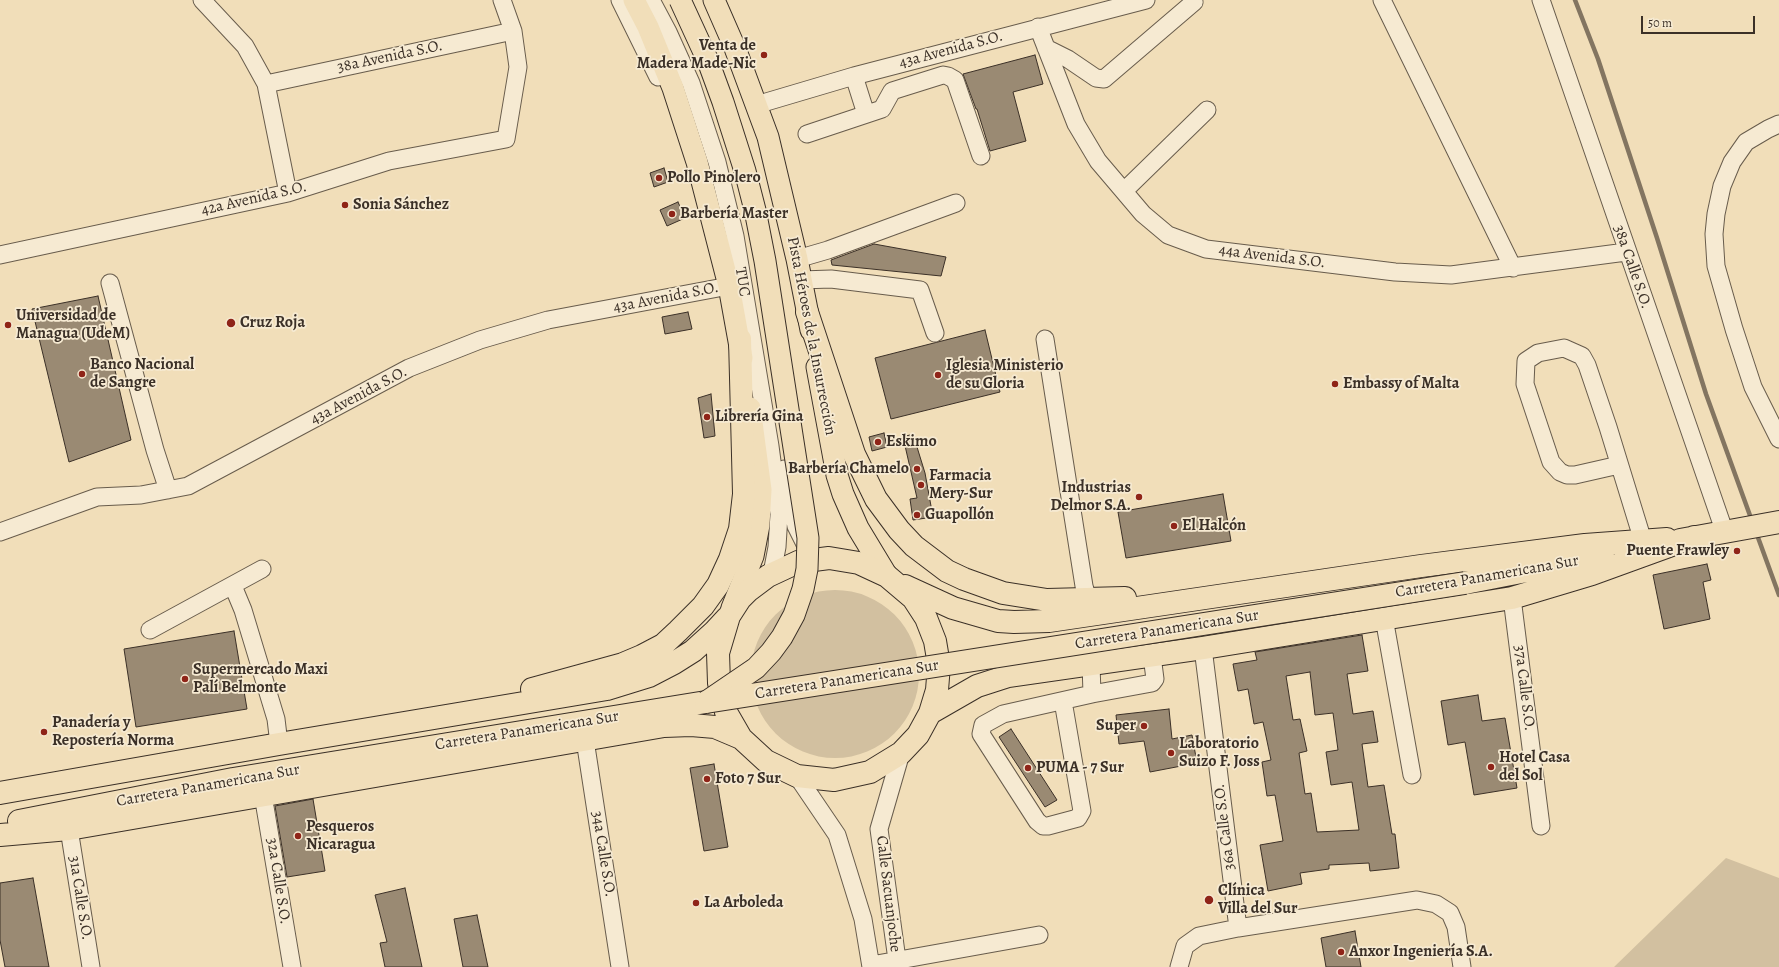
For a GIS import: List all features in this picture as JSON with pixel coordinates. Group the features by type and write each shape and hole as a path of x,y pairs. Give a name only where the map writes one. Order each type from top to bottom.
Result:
{"highway":[{"path":"807,312 844,428 859,466 876,499 899,530 914,546 947,570 964,579 1002,593 1090,607"},
{"path":"413,721 623,664 663,645 703,606 718,584 730,559 740,529 744,494 740,339"},
{"name":"Carretera Panamericana Sur","path":"0,793 606,689 649,676 693,651 729,616 740,599 748,591 768,576 798,562 829,558 859,563 953,608 998,621 1049,621 1090,607 1222,594 1585,544 1694,537 1731,532 1777,523"},
{"name":"Carretera Panamericana Sur","path":"0,824 233,779 706,702 1465,583 1694,537"},
{"name":"Carretera Panamericana Sur","path":"930,713 977,686 1008,676 1152,656 1512,598 1592,574 1694,537"},
{"path":"729,616 718,653 718,683 726,712 741,738 766,761 797,776 834,780 870,772 901,753 918,735 930,713 937,690 939,665 935,641 926,618 913,598 891,578"},
{"name":"Carretera Panamericana Sur","path":"0,835 69,829 664,726 691,725 715,727 741,738"}],"main road":[{"path":"634,0 648,27 673,88 697,162 729,286 740,339 761,490 759,525 753,556 729,616"},
{"name":"Pista Héroes de la Insurrección","path":"680,0 708,61 723,102 745,171 755,210 766,261 808,538 807,569 803,589 794,615 782,637 772,652 756,668 706,702"},
{"name":"Pista Héroes de la Insurrección","path":"714,0 736,48 768,137 797,259 837,475 843,494 858,528 891,578"}],"street":[{"path":"202,0 245,46 266,84 288,193"},
{"path":"502,0 513,31"},
{"path":"620,0 638,33 697,162"},
{"name":"TUC","path":"651,0 668,32 691,83 717,162 735,236 770,446 779,514 777,546 773,568 768,576"},
{"name":"TUC","path":"663,0 690,56 707,98 727,161 751,265 786,484 796,526 803,544 811,552 829,558"},
{"name":"43a Avenida S.O.","path":"756,105 854,76 1146,0"},
{"path":"1046,48 1068,59 1096,78 1104,78 1194,2 1193,0"},
{"path":"1382,0 1513,268"},
{"name":"38a Calle S.O.","path":"1541,0 1626,252 1731,532"},
{"name":"44a Avenida S.O.","path":"1038,27 1076,124 1098,161 1143,214 1168,235 1206,249 1395,272 1451,275 1626,252"},
{"name":"38a Avenida S.O.","path":"266,84 513,31"},
{"name":"42a Avenida S.O.","path":"0,255 288,193 389,161 506,139 518,67 513,31"},
{"path":"807,134 882,109 892,91 943,75 955,80 981,156"},
{"path":"854,76 866,114"},
{"path":"1124,191 1207,110"},
{"path":"1779,124 1746,142 1732,162 1722,186 1716,214 1714,234 1716,266 1734,329 1753,387 1779,439"},
{"path":"797,259 828,250 956,203"},
{"path":"801,280 831,279 920,290 935,334"},
{"path":"110,283 155,450 168,490"},
{"name":"43a Avenida S.O.","path":"0,532 97,497 141,495 188,486 409,368 480,340 548,320 729,286"},
{"path":"1046,339 1075,537 1084,586 1090,607"},
{"path":"1619,465 1575,475 1567,475 1560,472 1551,462 1526,384 1526,361 1538,352 1564,348 1582,356 1587,365 1608,427 1643,541"},
{"path":"150,630 262,569"},
{"path":"233,586 243,610 276,719 280,744"},
{"name":"37a Calle S.O.","path":"1512,598 1541,826"},
{"path":"1384,618 1412,775"},
{"name":"36a Calle S.O.","path":"1202,648 1238,928"},
{"path":"1063,701 1082,811 1078,818 1043,826 1037,822 981,734 983,725 1003,714 1092,694 1152,683 1155,679 1152,656"},
{"path":"1091,664 1092,694"},
{"name":"34a Calle S.O.","path":"585,740 620,967"},
{"name":"Calle Sacuanjoche","path":"897,964 879,829 901,753"},
{"name":"Calle Sacuanjoche","path":"797,776 837,835 863,919 871,966"},
{"name":"32a Calle S.O.","path":"263,795 292,967"},
{"name":"31a Calle S.O.","path":"69,829 91,967"},
{"path":"1179,967 1185,946 1199,936 1238,928 1417,900 1436,904 1450,913 1456,927 1462,967"},
{"path":"871,966 897,964 1038,935"}],"shaded area":[{"path":"827,590 843,590 867,596 882,604 895,614 905,627 913,642 918,658 918,690 913,706 905,721 895,734 882,744 859,755 843,758 827,758 803,752 788,744 775,734 765,721 754,698 751,682 751,666 757,642 765,627 775,614 788,604 811,593"},
{"path":"1726,858 1779,878 1779,967 1614,967"}],"building":[{"path":"1035,55 1043,84 1013,92 1026,141 990,151 977,109 963,74"},
{"name":"Pollo Pinolero","path":"664,168 668,182 654,187 650,173"},
{"name":"Barbería Master","path":"678,202 685,218 667,226 660,210"},
{"path":"874,244 946,257 941,276 832,265 831,260"},
{"name":"Banco Nacional de Sangre","path":"98,296 131,440 69,462 32,309"},
{"path":"688,312 692,329 665,334 662,317"},
{"name":"Iglesia Ministerio de su Gloria","path":"985,330 1000,392 891,419 875,358"},
{"name":"Librería Gina","path":"711,394 715,436 704,438 698,398"},
{"name":"Eskimo","path":"884,433 887,447 872,451 869,437"},
{"path":"913,434 925,473 933,517 913,520 910,499 917,498 903,437"},
{"name":"El Halcón","path":"1223,494 1231,541 1126,558 1118,512"},
{"path":"1707,564 1711,580 1703,582 1710,619 1664,629 1653,575"},
{"name":"Supermercado Maxi Palí Belmonte","path":"234,631 247,709 136,727 124,649"},
{"path":"1362,635 1368,671 1347,674 1353,714 1373,711 1378,742 1362,744 1368,787 1384,785 1392,834 1395,834 1399,868 1370,871 1369,863 1329,865 1329,869 1300,873 1302,884 1268,891 1260,845 1283,841 1275,795 1267,796 1262,762 1271,760 1263,722 1254,724 1248,689 1238,691 1233,664 1257,660 1255,652","holes":["1310,672 1315,715 1333,713 1338,750 1326,752 1331,785 1352,782 1359,830 1317,832 1311,793 1305,794 1299,753 1307,751 1300,719 1293,720 1286,676"]},
{"name":"Hotel Casa del Sol","path":"1478,695 1482,721 1505,718 1517,788 1474,795 1465,742 1448,745 1441,701"},
{"path":"1169,709 1172,739 1192,735 1197,763 1150,772 1144,741 1119,744 1116,715"},
{"name":"PUMA - 7 Sur","path":"1011,729 1057,800 1045,807 999,737"},
{"path":"714,764 728,847 704,851 690,768"},
{"name":"Pesqueros Nicaragua","path":"313,799 325,871 287,877 275,806"},
{"path":"33,878 49,967 5,967 0,940 0,883"},
{"path":"405,888 422,967 385,967 380,943 387,942 375,895"},
{"path":"477,915 488,967 463,967 454,919"},
{"name":"Anxor Ingeniería S.A.","path":"1355,931 1361,967 1326,967 1321,938"}],"waterway":[{"path":"1575,0 1598,59 1657,238 1706,394 1752,521"},
{"path":"1756,532 1779,595"}],"place":[{"name":"Venta de Madera Made-Nic","path":"764,55"},
{"name":"Pollo Pinolero","path":"659,178"},
{"name":"Sonia Sánchez","path":"345,205"},
{"name":"Barbería Master","path":"672,214"},
{"name":"Cruz Roja","path":"231,323"},
{"name":"Universidad de Managua (UdeM)","path":"8,325"},
{"name":"Banco Nacional de Sangre","path":"82,374"},
{"name":"Iglesia Ministerio de su Gloria","path":"938,375"},
{"name":"Embassy of Malta","path":"1335,384"},
{"name":"Librería Gina","path":"707,417"},
{"name":"Eskimo","path":"878,442"},
{"name":"Barbería Chamelo","path":"917,469"},
{"name":"Farmacia Mery-Sur","path":"921,485"},
{"name":"Industrias Delmor S.A.","path":"1139,497"},
{"name":"Guapollón","path":"917,515"},
{"name":"El Halcón","path":"1174,526"},
{"name":"Puente Frawley","path":"1737,551"},
{"name":"Supermercado Maxi Palí Belmonte","path":"185,679"},
{"name":"Super","path":"1144,726"},
{"name":"Panadería y Repostería Norma","path":"44,732"},
{"name":"Laboratorio Suizo F. Joss","path":"1171,753"},
{"name":"Hotel Casa del Sol","path":"1491,767"},
{"name":"PUMA - 7 Sur","path":"1028,768"},
{"name":"Foto 7 Sur","path":"707,779"},
{"name":"Pesqueros Nicaragua","path":"298,836"},
{"name":"Clínica Villa del Sur","path":"1209,900"},
{"name":"La Arboleda","path":"696,903"},
{"name":"Anxor Ingeniería S.A.","path":"1341,952"}]}
